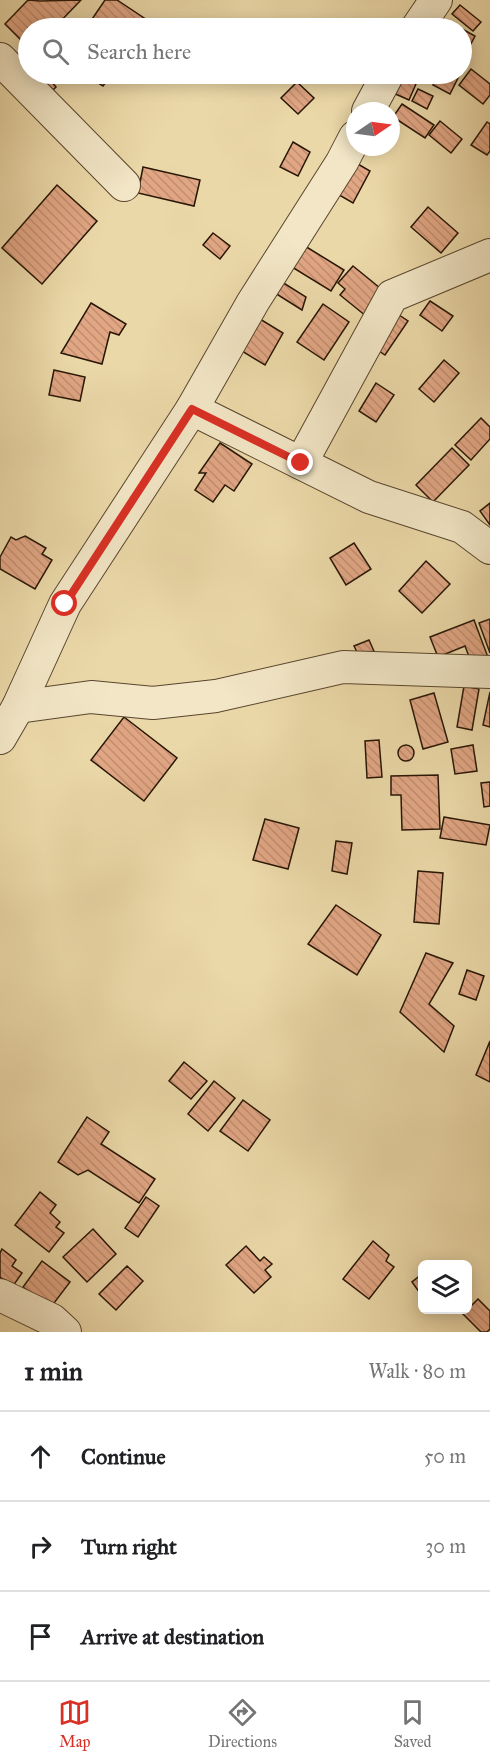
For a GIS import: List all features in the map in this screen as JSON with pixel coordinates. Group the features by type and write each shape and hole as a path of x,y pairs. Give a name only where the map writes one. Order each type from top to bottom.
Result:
{"street":[{"path":"424,18 436,0"},
{"path":"0,60 18,78"},
{"path":"24,84 124,185"},
{"path":"373,102 383,84"},
{"path":"0,738 18,707 65,604 192,409 253,302 346,154"},
{"path":"301,463 393,296 490,255"},
{"path":"192,409 369,497 462,527 490,548"},
{"path":"18,707 91,697 153,702 216,696 343,667 490,672"},
{"path":"0,1295 52,1320 65,1332"}],"building":[{"path":"28,0 81,0 64,18 18,18 18,37 5,24"},
{"path":"105,0 117,0 144,18 93,18"},
{"path":"460,5 481,22 473,31 472,18 457,18 452,14"},
{"path":"472,70 490,84 490,95 483,104 459,85 472,84"},
{"path":"39,84 53,84 56,87 49,94"},
{"path":"295,84 299,84 314,98 298,114 281,98"},
{"path":"394,84 416,84 409,100 391,92"},
{"path":"434,84 455,84 450,94"},
{"path":"418,89 433,96 427,109 412,101"},
{"path":"402,104 434,125 425,138 400,122"},
{"path":"440,121 462,139 451,153 429,135"},
{"path":"487,122 490,124 490,151 487,155 471,145"},
{"path":"293,142 310,152 298,176 280,167"},
{"path":"351,160 370,171 353,203 334,192"},
{"path":"143,167 200,180 194,206 138,193"},
{"path":"57,185 97,221 42,284 2,248"},
{"path":"428,207 458,233 441,253 411,227"},
{"path":"213,233 230,246 220,259 203,245"},
{"path":"300,243 344,270 331,291 287,264"},
{"path":"353,266 385,292 366,316 340,295 345,289 338,283"},
{"path":"274,277 306,297 302,310 267,288"},
{"path":"430,301 453,316 442,331 420,315"},
{"path":"91,303 126,324 119,335 110,332 102,364 61,353"},
{"path":"323,304 349,322 324,360 297,342"},
{"path":"396,313 408,321 385,355 373,347"},
{"path":"255,316 283,333 265,365 237,348"},
{"path":"444,360 459,373 434,402 419,389"},
{"path":"54,370 85,377 80,401 49,395"},
{"path":"376,383 394,395 376,422 359,411"},
{"path":"481,418 490,427 490,439 471,460 455,445"},
{"path":"220,443 252,464 234,491 225,485 213,502 195,490 206,473 199,473"},
{"path":"452,448 469,465 433,502 416,485"},
{"path":"490,503 490,525 480,511"},
{"path":"25,536 46,548 42,554 52,560 35,589 0,569 0,557 11,537 16,540"},
{"path":"354,543 371,569 346,585 330,558"},
{"path":"426,561 450,584 422,613 399,591"},
{"path":"490,619 490,653 479,623"},
{"path":"474,620 489,660 473,667 465,646 438,657 430,637"},
{"path":"369,640 377,658 363,664 354,646"},
{"path":"464,686 479,689 472,730 457,727"},
{"path":"490,692 490,727 483,725"},
{"path":"434,693 448,742 423,749 410,700"},
{"path":"124,717 177,758 144,801 91,760"},
{"path":"379,740 382,777 367,778 365,741"},
{"path":"403,745 409,745 414,753 412,759 403,761 398,756 398,750"},
{"path":"473,745 477,771 455,774 451,749"},
{"path":"438,775 440,829 402,830 401,795 391,795 391,776"},
{"path":"490,782 490,806 484,807 481,783"},
{"path":"444,817 490,825 486,845 440,838"},
{"path":"265,819 299,828 288,869 253,860"},
{"path":"336,841 352,843 347,874 332,871"},
{"path":"418,871 443,873 439,924 414,922"},
{"path":"336,905 381,935 357,975 308,944"},
{"path":"426,953 453,963 429,1004 454,1026 444,1052 400,1012"},
{"path":"467,970 484,976 476,1000 459,994"},
{"path":"490,1041 490,1082 476,1075"},
{"path":"184,1062 207,1081 191,1099 169,1081"},
{"path":"214,1081 235,1098 208,1131 188,1114"},
{"path":"243,1100 270,1120 248,1151 220,1131"},
{"path":"87,1117 109,1132 101,1144 155,1179 139,1203 88,1170 78,1175 58,1162"},
{"path":"40,1192 56,1205 50,1213 60,1222 56,1227 64,1233 49,1252 15,1225"},
{"path":"146,1197 159,1206 138,1237 125,1228"},
{"path":"93,1229 116,1254 87,1282 63,1257"},
{"path":"373,1241 389,1255 386,1261 394,1267 369,1299 343,1279"},
{"path":"246,1246 260,1261 264,1257 272,1264 265,1270 271,1277 254,1293 226,1265"},
{"path":"2,1249 16,1260 12,1266 22,1273 13,1286 0,1277"},
{"path":"42,1261 70,1282 51,1307 23,1287"},
{"path":"127,1266 143,1281 116,1310 99,1294"},
{"path":"418,1277 418,1290 412,1282"},
{"path":"478,1299 490,1311 490,1329 487,1332 481,1332 463,1314 472,1314 472,1305"}],"route":[{"path":"65,604 192,409 301,463"}]}
